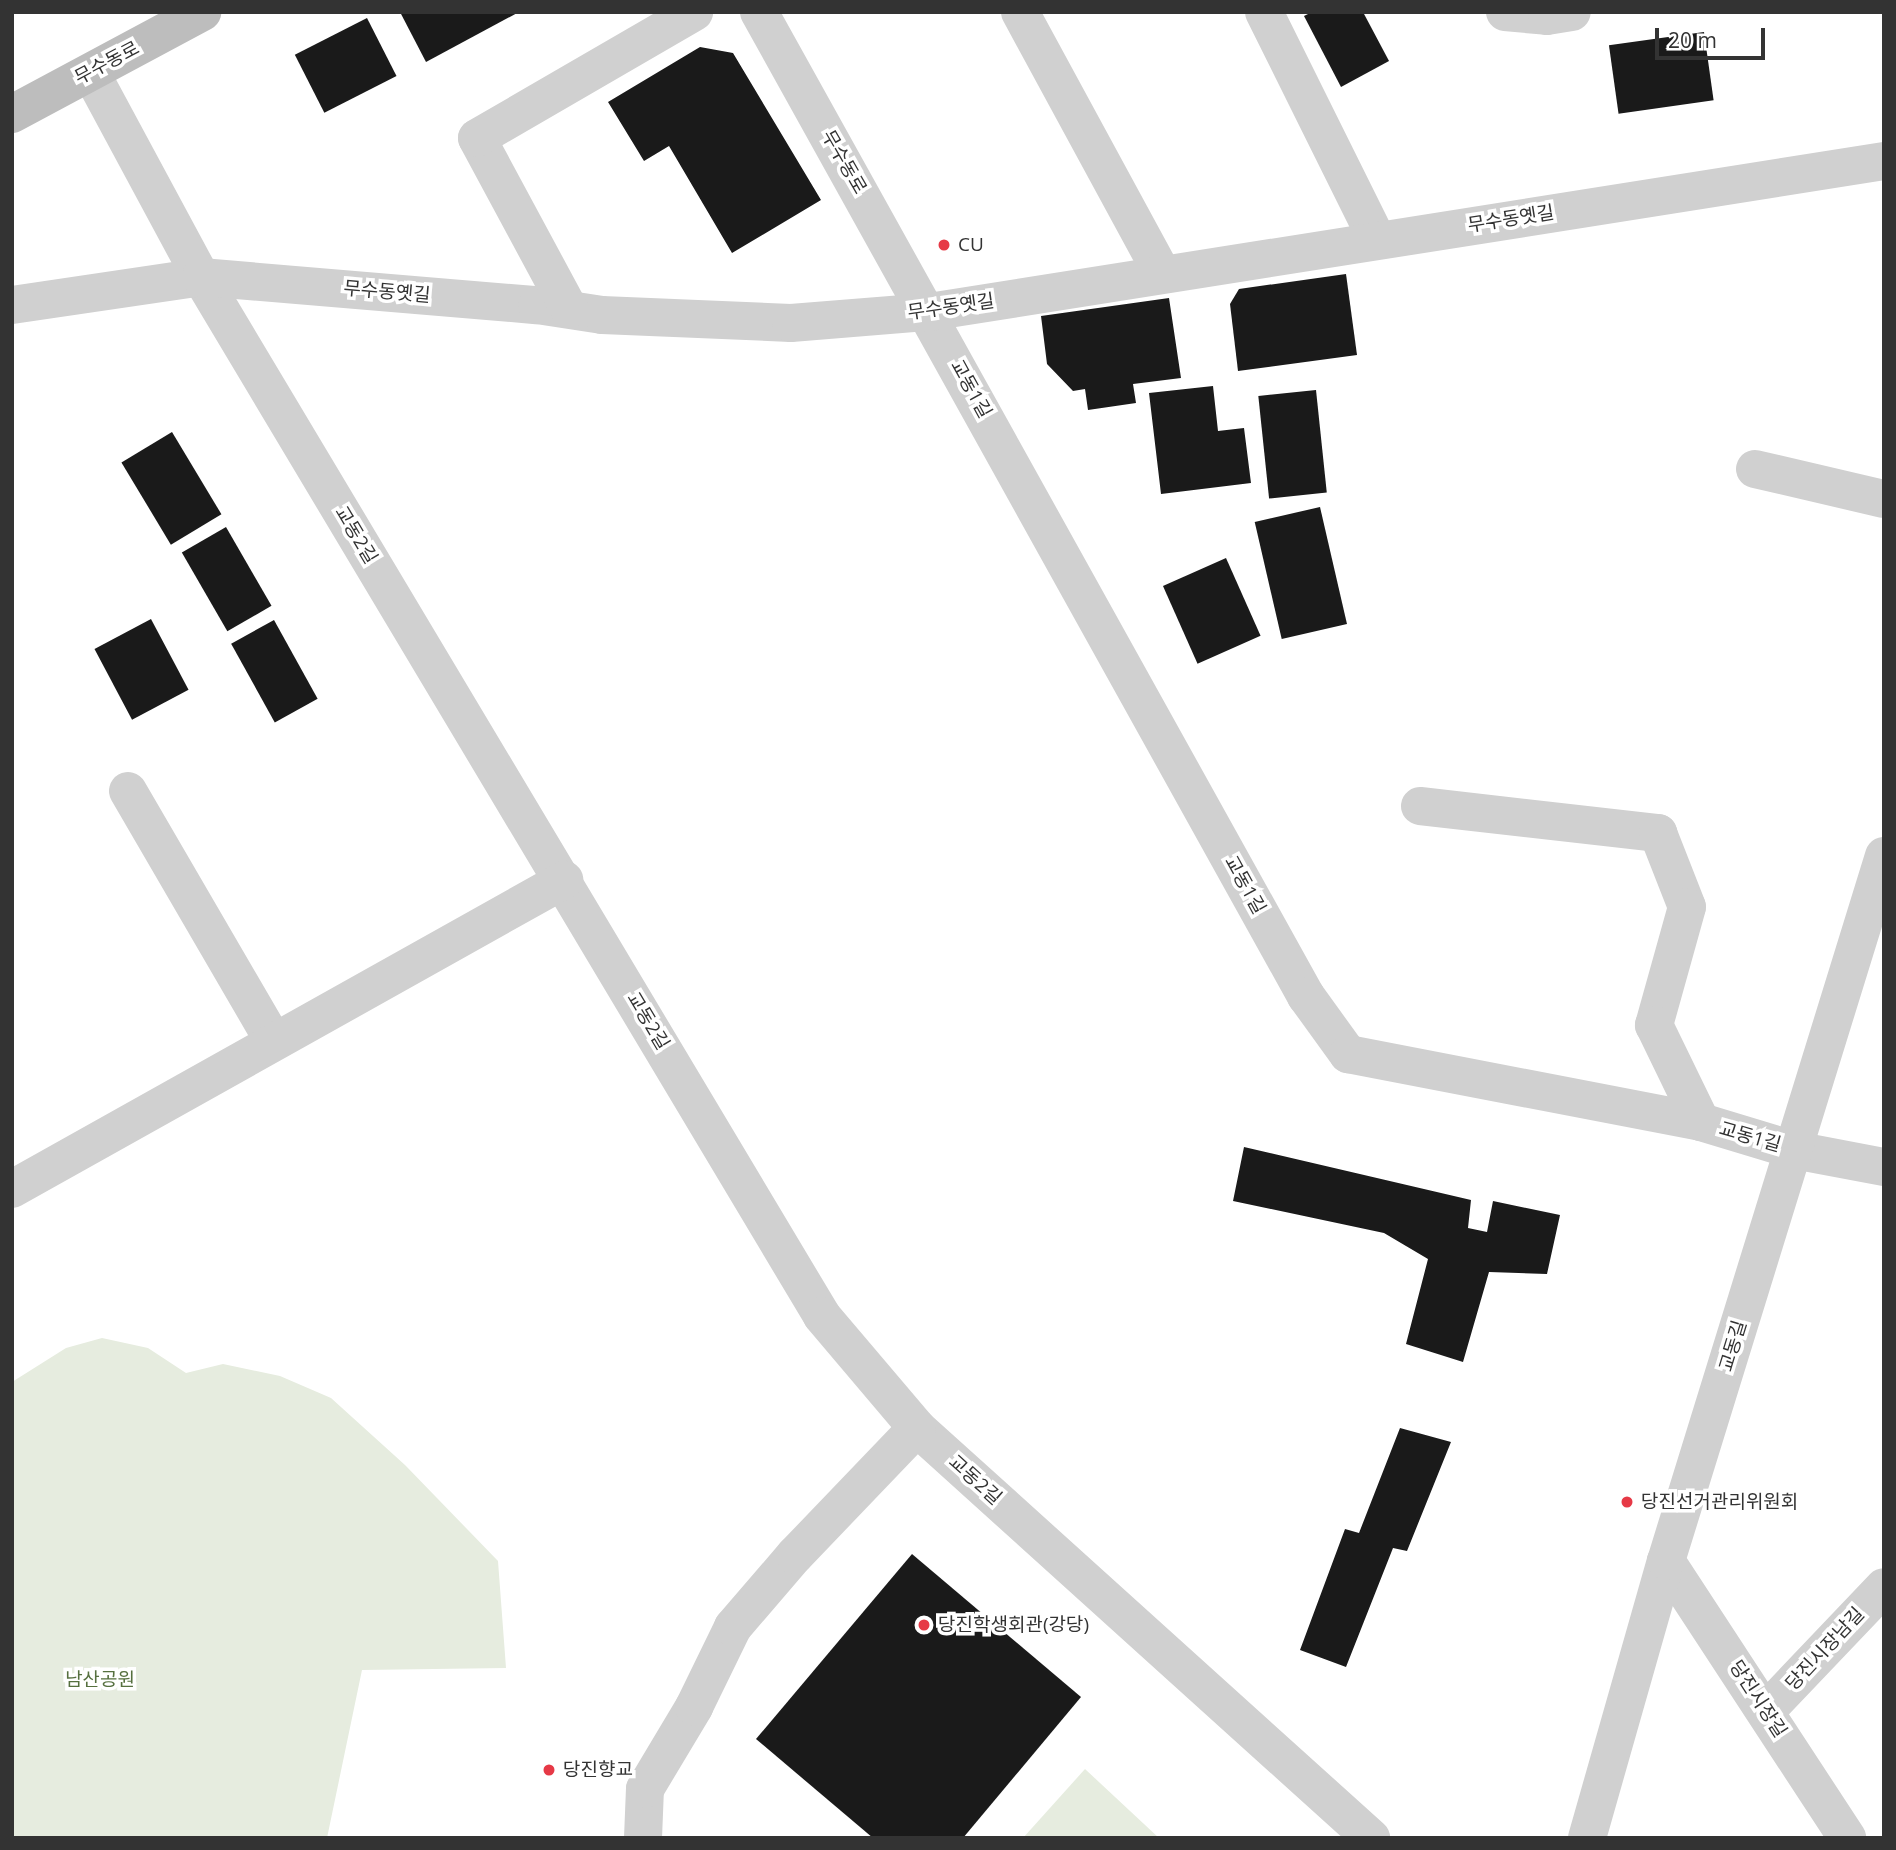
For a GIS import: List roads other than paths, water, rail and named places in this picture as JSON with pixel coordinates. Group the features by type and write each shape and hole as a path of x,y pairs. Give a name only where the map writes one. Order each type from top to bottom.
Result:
{"street":[{"name":"무수동로","path":"12,114 202,12"},
{"path":"569,309 477,138 694,12"},
{"name":"무수동로","path":"759,12 929,313"},
{"path":"1020,12 1161,272"},
{"path":"1264,12 1377,240"},
{"path":"1505,12 1547,16 1572,12"},
{"name":"교동2길","path":"91,73 201,277 564,880 822,1316 917,1428 1371,1838"},
{"name":"무수동옛길","path":"12,305 201,277 569,309 602,315 792,323 929,313 1161,272 1884,161"},
{"name":"교동1길","path":"929,313 1306,996 1348,1054 1701,1122 1794,1150"},
{"path":"1755,469 1884,499"},
{"path":"128,791 273,1040"},
{"path":"1420,806 1658,833 1686,907 1654,1025 1701,1122"},
{"name":"교동길","path":"1587,1838 1666,1561 1884,856"},
{"path":"12,1189 273,1040 564,880"},
{"path":"1794,1150 1884,1167"},
{"path":"643,1838 645,1789 694,1707 733,1627 795,1555 917,1428"},
{"name":"당진시장길","path":"1666,1561 1847,1838"},
{"name":"당진시장남길","path":"1766,1711 1884,1587"}],"place":[{"name":"CU","path":"944,245"},
{"name":"당진선거관리위원회","path":"1627,1502"},
{"name":"당진학생회관(강당)","path":"924,1625"},
{"name":"당진향교","path":"549,1770"}],"park label":[{"name":"남산공원","path":"100,1680"}]}
